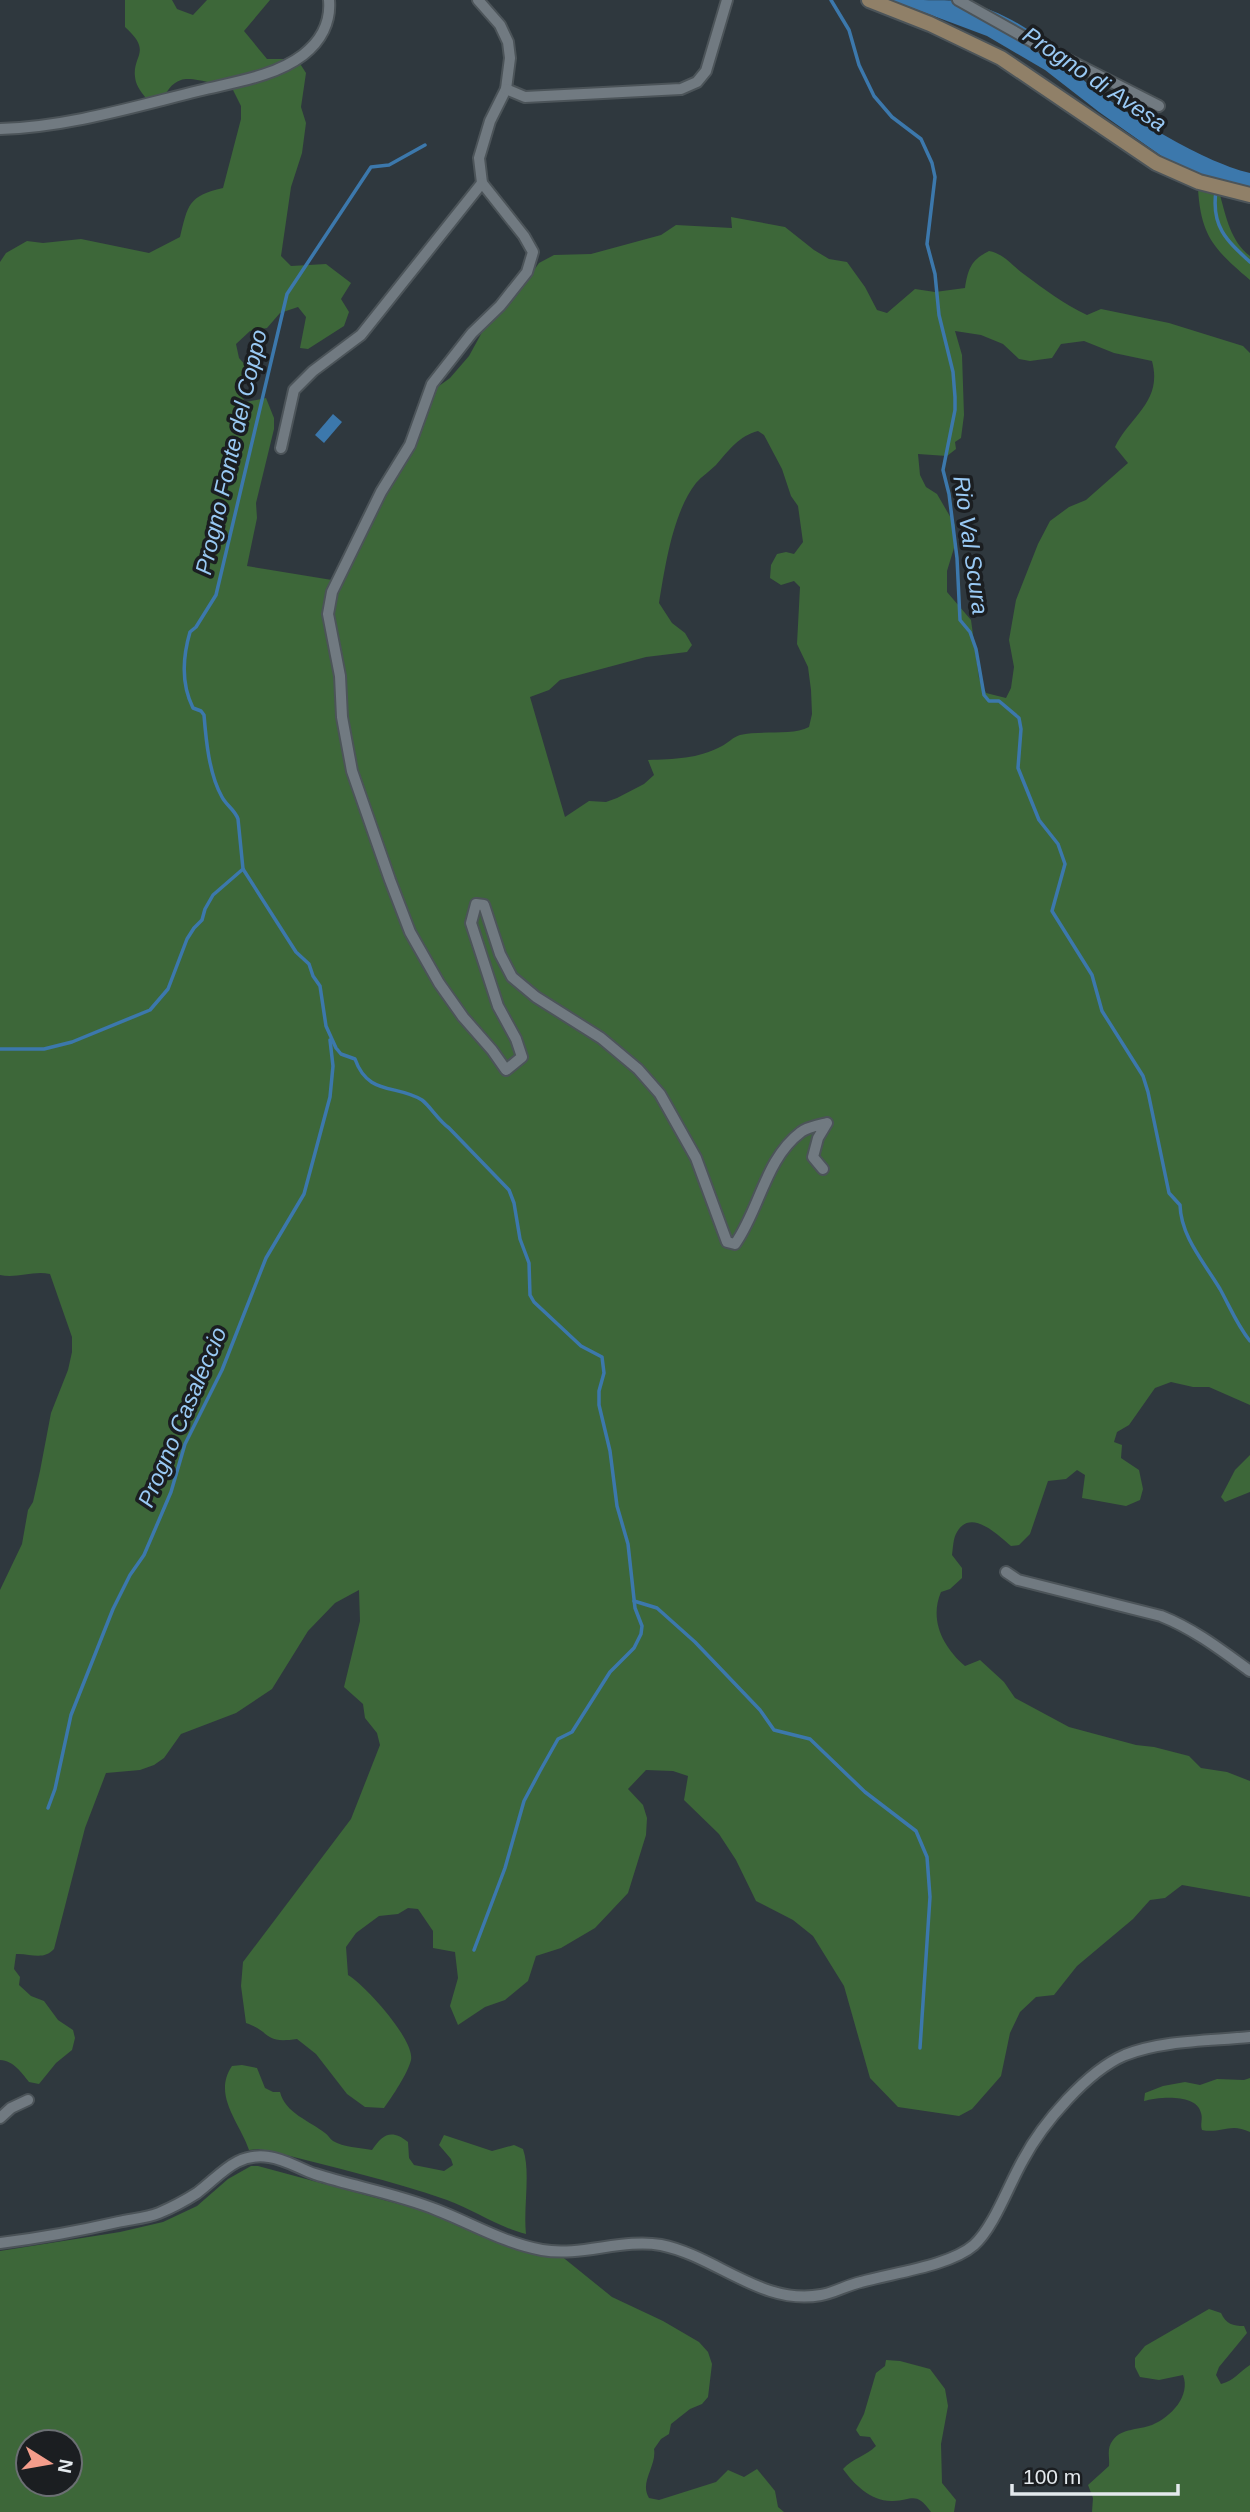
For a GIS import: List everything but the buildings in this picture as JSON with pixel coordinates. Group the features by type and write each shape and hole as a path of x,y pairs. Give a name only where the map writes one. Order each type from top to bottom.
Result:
{"street":[{"path":"0,129 97,116 272,72 304,54 326,30 330,12 329,0"},
{"path":"478,0 500,25 508,42 510,58 506,89 489,121 479,158 482,183 524,236 533,252 527,272 500,306 472,333 432,384 410,445 381,492 332,592 328,614 340,676 342,717 352,771 410,932 433,973 463,1017 506,1070 522,1057 516,1039 498,1006 471,923 475,904 484,905 500,954 512,977 536,997 601,1038 638,1069 660,1094 696,1158 727,1242 735,1244 744,1231 779,1153 803,1130 827,1123 818,1138 813,1157 824,1169"},
{"path":"506,89 525,97 681,89 706,71 727,0"},
{"path":"869,0 930,24 1001,58 1156,163 1199,182 1250,195"},
{"path":"958,0 1033,42 1159,106"},
{"path":"281,448 294,390 313,371 360,335 482,183"},
{"path":"1006,1572 1018,1580 1161,1616 1183,1625 1222,1649 1250,1671"},
{"path":"0,2242 53,2235 158,2213 195,2194 224,2169 248,2156 272,2157 312,2173 436,2209 498,2239 545,2251 660,2245 686,2254 752,2285 788,2295 820,2296 858,2282 939,2262 972,2247 987,2229 1027,2151 1056,2111 1087,2080 1122,2056 1183,2044 1250,2037"},
{"path":"0,2118 11,2108 28,2100"}],"green space":[{"path":"125,0 172,0 177,9 193,15 207,0 270,0 244,31 267,59 297,59 306,73 301,107 306,123 302,153 291,187 281,256 291,266 326,264 351,283 341,299 349,312 344,326 308,349 300,348 306,317 298,307 280,313 267,328 250,331 236,344 239,358 246,366 243,380 236,391 246,402 266,398 274,418 274,429 256,503 257,518 247,566 338,581 432,391 450,378 469,356 486,325 522,287 539,263 554,255 591,254 661,235 676,225 732,228 731,217 785,227 829,259 847,262 877,310 887,313 915,289 935,292 965,288 971,266 989,251 1004,258 1047,291 1087,315 1101,309 1169,323 1243,346 1250,353 1250,1405 1209,1387 1171,1382 1155,1388 1129,1425 1117,1432 1114,1442 1122,1445 1121,1458 1139,1470 1143,1489 1140,1500 1126,1506 1082,1498 1085,1475 1077,1470 1066,1479 1048,1481 1030,1534 1019,1545 1011,1546 992,1530 977,1523 963,1525 956,1534 952,1555 962,1568 962,1578 950,1589 941,1592 937,1613 940,1632 945,1642 965,1666 980,1660 1004,1682 1015,1698 1069,1727 1189,1756 1201,1768 1227,1772 1250,1781 1250,1897 1182,1885 1165,1898 1150,1900 1133,1919 1077,1966 1054,1995 1036,1997 1020,2012 1010,2033 1001,2076 972,2109 959,2116 898,2107 870,2078 844,1986 813,1936 793,1920 756,1901 736,1860 719,1834 684,1800 688,1776 673,1771 646,1770 628,1789 643,1805 647,1818 646,1835 628,1893 595,1928 561,1948 536,1956 528,1981 505,2000 485,2007 458,2025 450,2006 458,1978 455,1952 433,1948 433,1931 418,1909 408,1908 398,1914 379,1916 356,1933 346,1947 348,1975 366,1990 387,2014 410,2051 411,2060 407,2071 384,2108 365,2107 347,2094 316,2054 297,2039 273,2039 246,2023 241,1986 243,1962 351,1819 380,1745 377,1733 365,1718 363,1704 344,1687 360,1621 359,1590 335,1603 308,1631 272,1689 236,1713 181,1734 164,1758 154,1765 140,1770 106,1773 85,1828 54,1949 41,1956 16,1954 14,1969 20,1977 19,1985 31,1996 44,2001 58,2020 73,2030 75,2038 72,2050 56,2063 39,2084 29,2082 13,2065 0,2060 0,1590 22,1544 51,1413 68,1370 72,1337 50,1274 0,1275 0,262 6,253 27,241 43,243 81,239 149,253 180,237 191,204 211,191 223,188 241,119 241,106 233,90 199,80 177,81 161,101 148,101 136,82 140,49 134,36 125,27","holes":["955,331 981,335 1003,344 1019,359 1030,361 1052,358 1061,344 1084,341 1114,353 1152,361 1154,375 1149,398 1115,447 1128,463 1086,500 1069,507 1050,521 1038,544 1016,600 1009,640 1014,667 1011,688 1006,698 986,693 979,678 971,620 947,592 947,571 954,548 955,525 937,494 926,487 920,475 918,454 947,456 956,449 955,442 961,438 964,415 962,355","758,431 764,435 798,506 803,542 794,554 777,554 771,565 770,578 781,585 794,581 800,587 797,644 808,667 812,714 809,727 794,731 740,735 704,754 648,760 654,775 644,784 606,802 589,801 565,817 530,697 549,690 560,680 646,657 687,652 692,645 685,633 672,623 659,603 676,524 696,483 740,440"]},
{"path":"1198,189 1220,195 1234,236 1250,256 1250,280 1212,241 1202,219"},
{"path":"1250,1455 1250,1492 1225,1502 1221,1497 1235,1470"},
{"path":"232,2066 257,2068 265,2088 280,2092 292,2111 342,2145 372,2150 383,2137 397,2135 408,2142 409,2158 414,2165 444,2171 453,2165 439,2145 444,2135 492,2151 514,2145 523,2149 526,2168 526,2234 447,2200 404,2186 274,2152 249,2150 230,2109 225,2088"},
{"path":"1250,2078 1250,2132 1237,2128 1202,2130 1202,2115 1198,2107 1185,2099 1158,2098 1144,2101 1145,2093 1163,2086 1185,2082 1200,2085 1217,2079"},
{"path":"251,2166 258,2166 443,2216 509,2247 560,2255 612,2297 663,2321 699,2342 708,2352 712,2364 708,2397 702,2404 690,2409 671,2424 669,2434 661,2439 654,2449 646,2486 649,2498 659,2500 716,2482 728,2470 744,2477 757,2469 775,2491 778,2507 784,2512 0,2512 0,2251 120,2232 163,2222 197,2206 228,2179"},
{"path":"1209,2309 1221,2313 1230,2324 1244,2326 1247,2333 1219,2367 1216,2375 1221,2384 1226,2383 1250,2365 1250,2512 1092,2512 1093,2498 1088,2485 1109,2466 1109,2450 1113,2440 1121,2433 1152,2425 1166,2417 1178,2405 1184,2391 1183,2375 1159,2380 1140,2377 1135,2367 1135,2358 1145,2346"},
{"path":"886,2360 930,2369 945,2389 948,2406 941,2444 942,2483 956,2500 954,2512 931,2512 922,2501 914,2498 893,2501 877,2499 858,2486 843,2469 876,2446 870,2437 860,2436 856,2430 864,2414 876,2373 885,2366"}],"water":[{"path":"891,0 965,1 1015,22 1046,43 1091,87 1134,117 1207,158 1250,173 1250,192 1188,172 1167,160 1045,70 987,36"},
{"path":"333,414 342,422 324,443 315,435"}],"waterway":[{"name":"Rio Val Scura","path":"831,0 849,30 859,65 874,96 892,117 921,139 935,177 927,244 935,274 939,315 953,372 955,410 943,470 949,494 957,558 960,620 970,632 976,649 984,695 989,701 999,701 1019,718 1021,729 1018,768 1039,820 1058,844 1065,864 1052,911 1092,975 1102,1011 1143,1076 1169,1193 1180,1205 1184,1228 1194,1249 1250,1341"},
{"name":"Progno Fonte del Coppo","path":"425,145 389,165 371,167 287,294 216,595 190,632 184,670 189,699 193,708 204,715 214,778 222,797 238,819 243,869 296,952 309,964 320,986 326,1026 336,1048 341,1054 355,1059 367,1079 375,1084 422,1100 509,1190 520,1239 529,1263 530,1295 534,1302 581,1346 602,1357 604,1373 599,1391 599,1405 610,1451 617,1506 628,1544 635,1608 642,1626 641,1634 634,1648 610,1672 572,1732 558,1739 524,1801 505,1868 474,1950"},
{"path":"1216,191 1218,223 1227,239 1250,262"},
{"path":"0,1049 44,1049 72,1042 150,1010 168,989 187,939 202,920 213,895 243,869"},
{"name":"Progno Casaleccio","path":"48,1808 55,1789 71,1715 113,1609 130,1575 144,1555 171,1492 185,1444 222,1370 266,1258 304,1194 330,1097 333,1066 330,1040"},
{"path":"634,1601 657,1608 695,1642 760,1710 774,1730 810,1739 865,1792 916,1831 927,1857 930,1897 920,2048"}],"water label":[{"name":"Progno di Avesa","path":"1095,79"}]}
